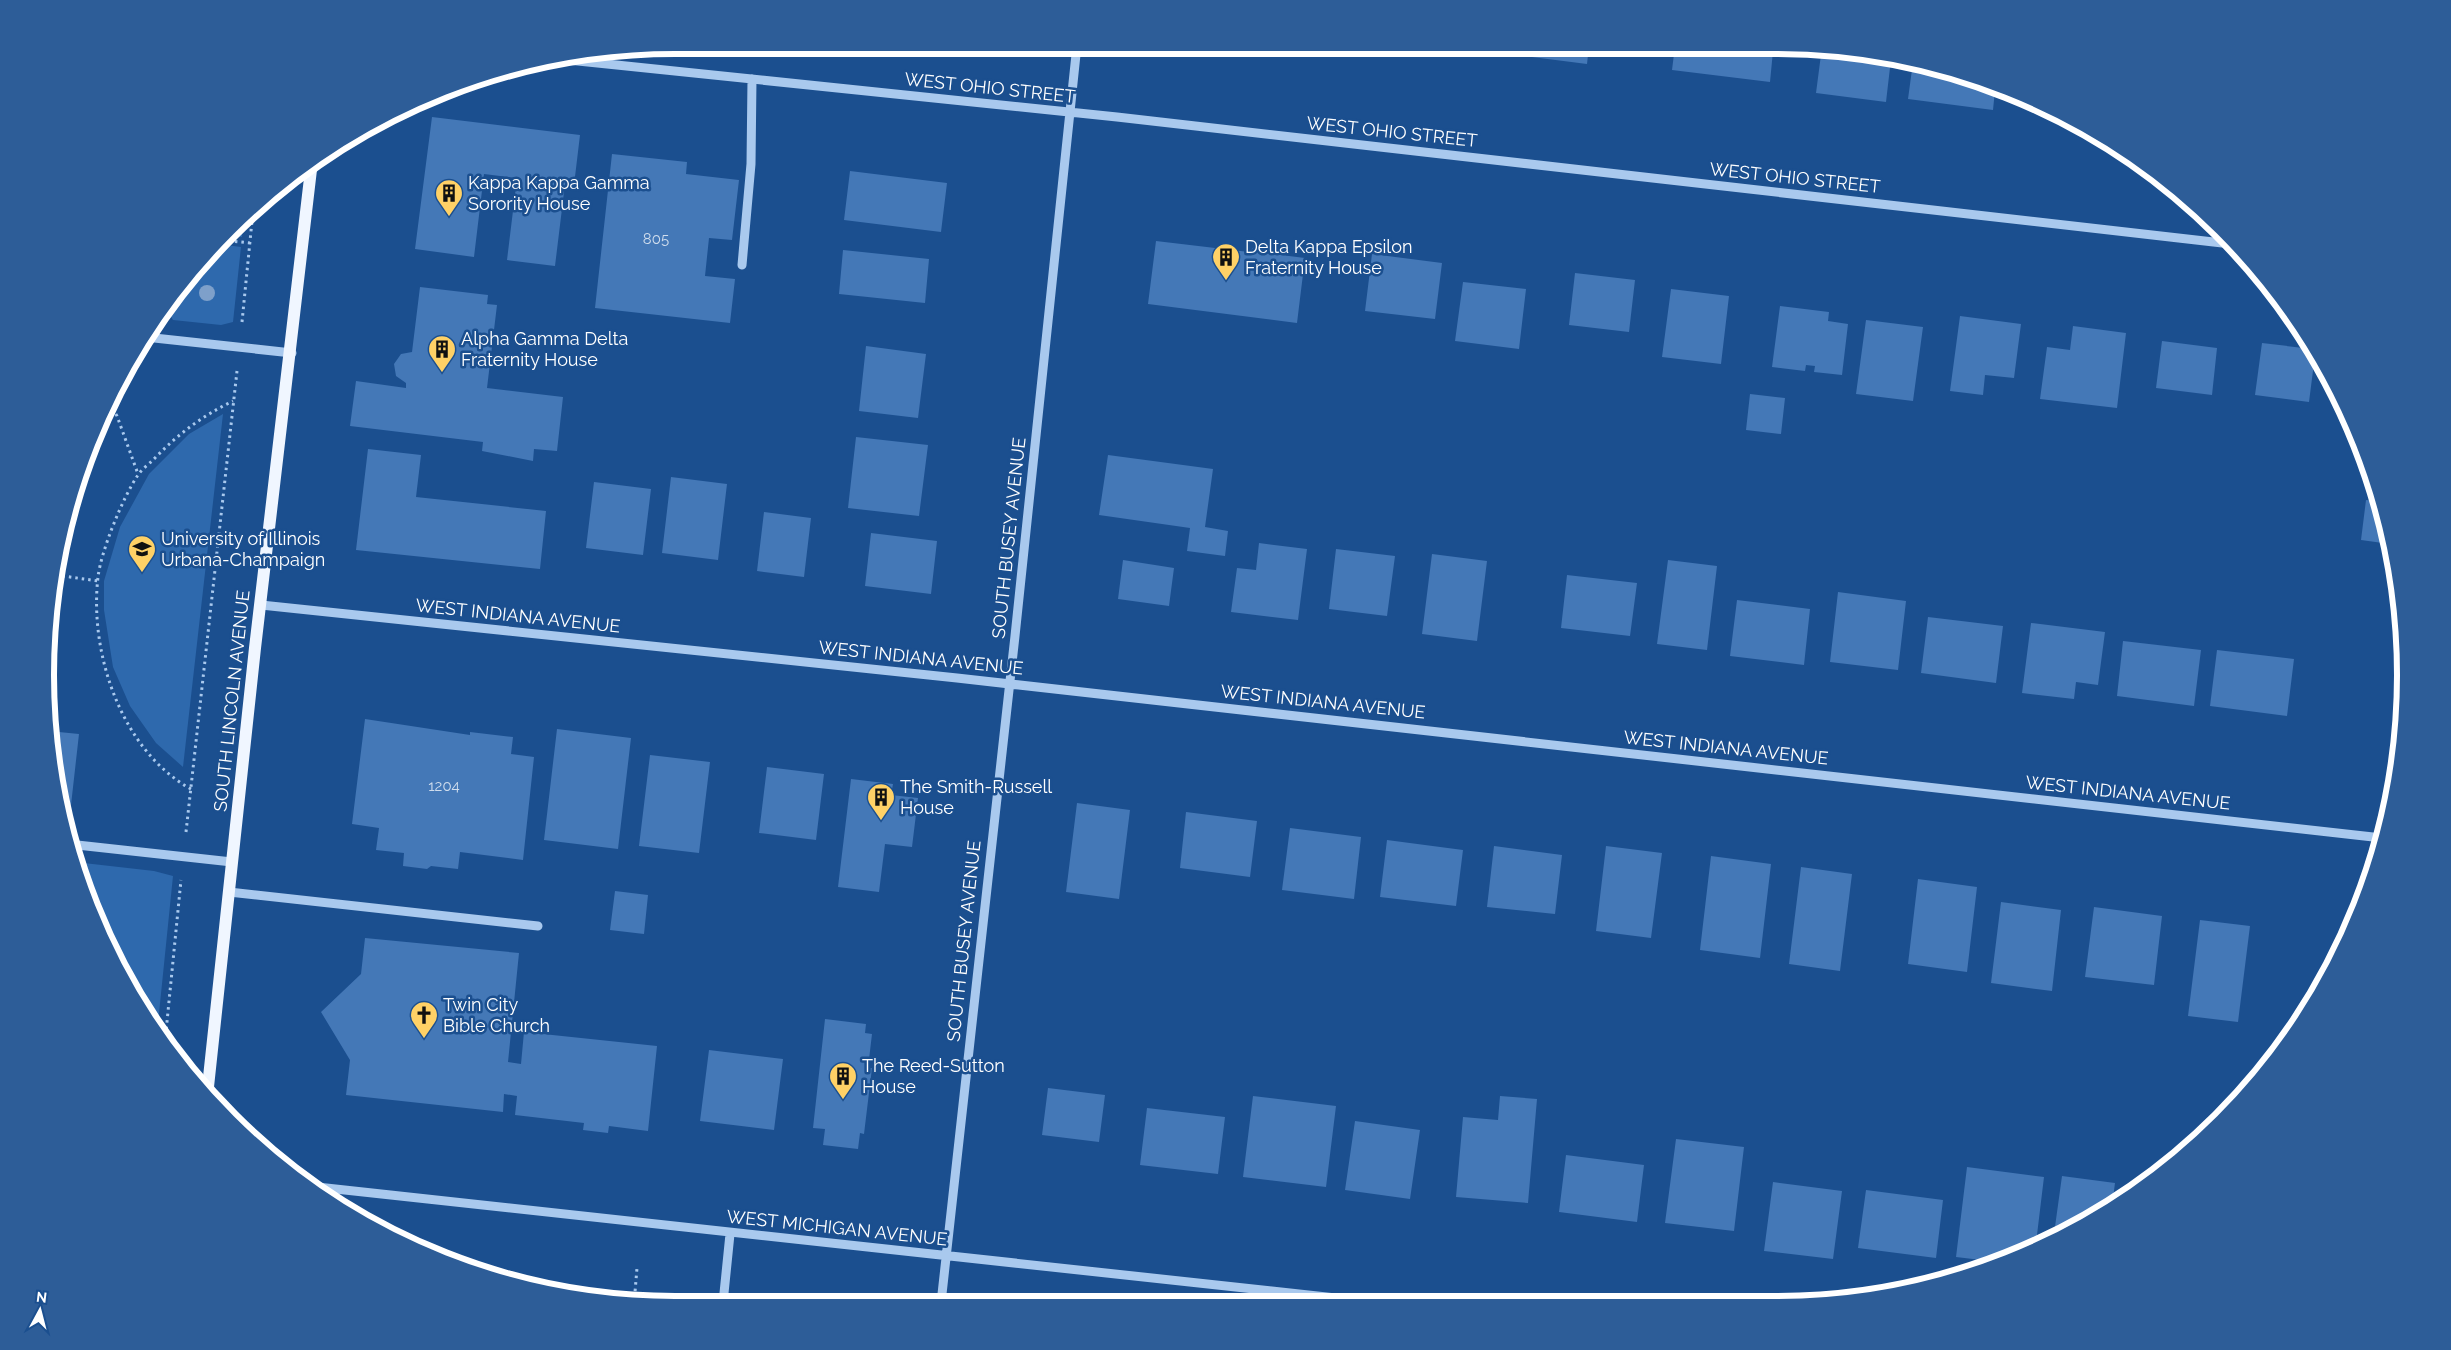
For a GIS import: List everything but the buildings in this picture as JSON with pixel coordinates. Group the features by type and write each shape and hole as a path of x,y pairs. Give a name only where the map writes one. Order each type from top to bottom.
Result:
{"main road":[{"name":"SOUTH LINCOLN AVENUE","path":"208,1085 311,172"}],"street":[{"name":"SOUTH BUSEY AVENUE","path":"942,1296 1076,54"},
{"name":"WEST OHIO STREET","path":"581,61 1070,113 2222,243"},
{"path":"742,265 751,164 752,79"},
{"path":"153,338 292,353"},
{"name":"WEST INDIANA AVENUE","path":"261,605 1008,684 2376,837"},
{"path":"78,845 232,862"},
{"path":"229,892 538,926"},
{"name":"WEST MICHIGAN AVENUE","path":"324,1188 730,1234 946,1255 1318,1296"},
{"path":"724,1296 730,1234"}],"path":[{"path":"207,643 252,220"},
{"path":"231,241 250,243"},
{"path":"192,789 178,782 152,758 134,733 121,708 105,667 101,644 98,581 110,534 138,474 184,429 233,401"},
{"path":"113,410 138,474"},
{"path":"62,576 98,581"},
{"path":"635,1295 637,1268"}],"shaded area":[{"path":"242,230 242,237 235,237"},
{"path":"227,245 241,247 233,322 221,325 173,320 169,314 208,265"},
{"path":"223,414 183,767 156,743 130,706 113,667 104,610 104,581 120,527 149,474 189,434"},
{"path":"83,863 154,871 173,876 158,1020 118,950 101,913"}],"place":[{"name":"Kappa Kappa Gamma Sorority House","path":"449,217"},
{"name":"Delta Kappa Epsilon Fraternity House","path":"1226,281"},
{"name":"Alpha Gamma Delta Fraternity House","path":"442,373"},
{"name":"University of Illinois Urbana-Champaign","path":"142,573"},
{"name":"The Smith-Russell House","path":"881,821"},
{"name":"Twin City Bible Church","path":"424,1039"},
{"name":"The Reed-Sutton House","path":"843,1100"}]}
